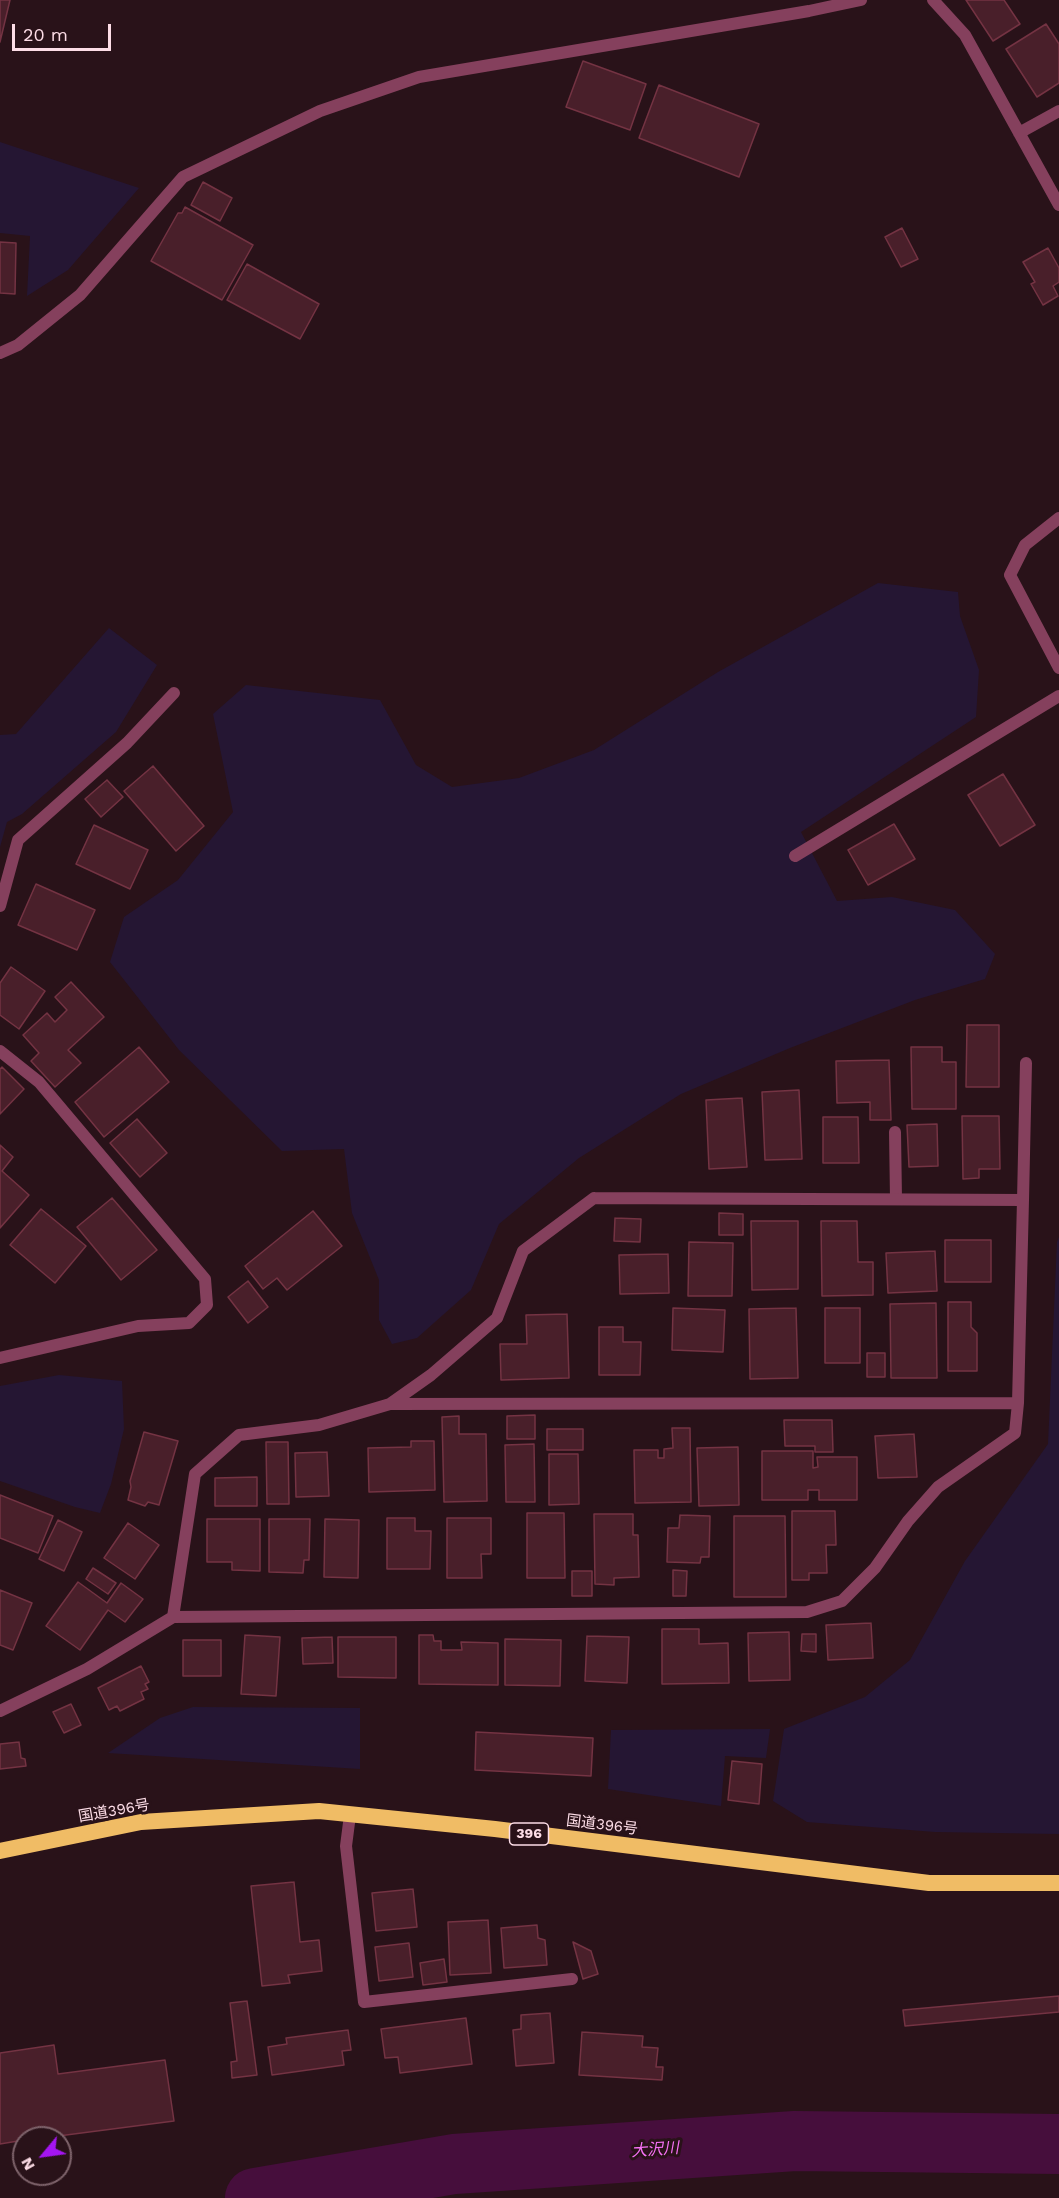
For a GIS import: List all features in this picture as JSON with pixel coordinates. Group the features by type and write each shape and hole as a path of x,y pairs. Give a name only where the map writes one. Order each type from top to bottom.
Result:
{"highway":[{"name":"国道396号","path":"0,1851 141,1822 319,1811 495,1829 929,1883 1059,1883"}],"street":[{"path":"0,353 18,345 80,295 183,177 320,111 419,77 797,13 861,0"},
{"path":"933,0 965,35 1059,205"},
{"path":"1019,133 1059,111"},
{"path":"1059,518 1024,545 1010,575 1059,668"},
{"path":"0,906 18,840 128,743 174,693"},
{"path":"795,856 1059,696"},
{"path":"0,1051 39,1082 205,1279 207,1305 189,1323 138,1326 0,1358"},
{"path":"0,1711 87,1669 173,1617 807,1612 842,1601 875,1568 908,1521 938,1487 1015,1432 1018,1402 1026,1063"},
{"path":"895,1132 896,1199"},
{"path":"390,1404 431,1375 497,1318 523,1251 594,1198 1023,1200"},
{"path":"173,1617 195,1474 239,1436 319,1425 390,1404 1018,1402"},
{"path":"350,1815 346,1846 364,2002 572,1979"}],"shaded area":[{"path":"0,142 139,188 68,270 27,296 30,236 0,233"},
{"path":"878,583 958,592 960,616 979,670 976,717 801,832 837,901 892,897 955,910 995,954 985,979 915,1000 790,1048 681,1094 579,1158 499,1224 471,1290 417,1338 392,1344 379,1320 379,1280 352,1213 344,1149 282,1151 179,1050 110,962 124,917 178,880 233,812 213,714 246,685 380,700 416,765 452,787 519,778 594,750 718,672"},
{"path":"109,628 157,665 116,732 22,814 7,822 0,847 0,735 16,734"},
{"path":"1059,1237 1059,1834 935,1832 807,1822 773,1801 784,1729 865,1697 910,1660 965,1561 1048,1444"},
{"path":"59,1375 122,1381 124,1429 111,1484 100,1513 75,1507 0,1481 0,1386"},
{"path":"193,1707 360,1708 360,1769 108,1753 160,1718"},
{"path":"770,1729 766,1758 725,1756 721,1806 608,1789 611,1730"}],"building":[{"path":"0,0 10,0 0,42"},
{"path":"966,0 1004,0 1020,24 993,41"},
{"path":"1046,24 1059,44 1059,83 1037,97 1006,49"},
{"path":"583,61 646,84 630,130 566,107"},
{"path":"659,85 759,124 739,177 639,138"},
{"path":"203,182 232,198 220,221 191,205"},
{"path":"185,207 253,245 222,300 151,261 178,213 182,213"},
{"path":"902,228 918,259 901,267 885,237"},
{"path":"0,242 16,243 15,294 0,293"},
{"path":"1048,248 1059,268 1059,282 1053,286 1058,296 1043,305 1031,284 1035,282 1023,262"},
{"path":"247,264 319,304 300,339 227,300"},
{"path":"153,766 204,826 176,851 124,791"},
{"path":"1003,774 1035,825 1000,846 968,795"},
{"path":"107,780 123,797 101,817 85,799"},
{"path":"894,824 915,859 868,885 848,850"},
{"path":"94,825 148,850 130,889 76,864"},
{"path":"36,884 95,910 77,950 18,925"},
{"path":"11,967 45,991 19,1029 0,1015 0,983"},
{"path":"71,982 104,1017 68,1050 81,1063 55,1087 31,1061 39,1053 23,1035 47,1013 55,1022 67,1010 55,997"},
{"path":"967,1025 999,1025 999,1087 966,1087"},
{"path":"139,1047 169,1082 104,1137 75,1102"},
{"path":"911,1047 942,1047 942,1062 956,1062 956,1109 912,1109"},
{"path":"889,1060 891,1120 870,1120 870,1102 837,1103 836,1061"},
{"path":"2,1067 24,1089 0,1114 0,1069"},
{"path":"799,1090 802,1159 765,1160 762,1092"},
{"path":"742,1098 747,1167 709,1169 706,1100"},
{"path":"962,1116 999,1116 1000,1169 979,1169 979,1178 963,1179"},
{"path":"823,1117 858,1117 859,1163 823,1163"},
{"path":"137,1119 167,1153 140,1177 110,1143"},
{"path":"937,1124 938,1166 909,1167 907,1125"},
{"path":"0,1145 13,1157 2,1171 29,1195 0,1228"},
{"path":"112,1198 157,1250 121,1280 77,1227"},
{"path":"41,1209 86,1246 55,1283 10,1245"},
{"path":"313,1211 342,1246 287,1290 277,1278 263,1289 245,1266"},
{"path":"719,1213 743,1214 743,1235 719,1235"},
{"path":"615,1218 641,1219 640,1242 614,1241"},
{"path":"751,1221 798,1221 798,1289 752,1290"},
{"path":"821,1221 857,1221 858,1262 873,1262 873,1295 822,1296"},
{"path":"945,1240 991,1240 991,1282 945,1282"},
{"path":"689,1242 733,1243 732,1296 688,1296"},
{"path":"935,1251 937,1291 888,1293 886,1253"},
{"path":"668,1254 669,1293 620,1294 619,1255"},
{"path":"248,1281 268,1307 248,1323 228,1297"},
{"path":"948,1302 971,1302 971,1327 977,1333 977,1371 948,1371"},
{"path":"936,1303 937,1378 891,1378 890,1304"},
{"path":"673,1308 725,1310 723,1352 672,1350"},
{"path":"796,1308 798,1378 750,1379 749,1309"},
{"path":"825,1308 860,1308 860,1363 825,1363"},
{"path":"567,1314 569,1378 501,1380 500,1344 527,1344 526,1315"},
{"path":"599,1327 623,1327 623,1342 641,1342 640,1375 599,1375"},
{"path":"867,1353 885,1353 885,1377 867,1377"},
{"path":"535,1415 535,1439 507,1439 507,1416"},
{"path":"459,1416 459,1434 486,1434 487,1501 444,1502 442,1417"},
{"path":"784,1420 832,1420 833,1452 815,1452 815,1446 785,1446"},
{"path":"672,1428 690,1428 691,1502 635,1503 634,1450 658,1450 658,1458 664,1458 664,1449 673,1448"},
{"path":"547,1429 583,1429 583,1450 547,1450"},
{"path":"144,1432 178,1441 159,1505 148,1502 145,1506 128,1500 130,1481"},
{"path":"914,1434 917,1477 878,1478 875,1436"},
{"path":"411,1441 434,1441 435,1490 369,1492 368,1448 411,1447"},
{"path":"266,1442 288,1442 289,1504 267,1504"},
{"path":"534,1444 535,1502 506,1502 505,1445"},
{"path":"738,1447 739,1505 699,1506 697,1448"},
{"path":"762,1451 813,1451 813,1468 818,1467 817,1457 857,1457 857,1500 819,1500 819,1490 808,1490 808,1500 762,1500"},
{"path":"327,1452 329,1496 296,1497 295,1453"},
{"path":"549,1454 578,1454 579,1504 549,1505"},
{"path":"257,1477 257,1506 215,1506 215,1478"},
{"path":"0,1495 53,1516 38,1553 0,1538"},
{"path":"792,1511 835,1511 836,1545 826,1545 827,1573 809,1573 809,1580 792,1580"},
{"path":"527,1513 564,1513 565,1578 527,1578"},
{"path":"594,1514 633,1514 633,1535 638,1535 639,1577 614,1578 614,1585 595,1584"},
{"path":"680,1515 710,1516 709,1557 701,1557 700,1563 667,1562 668,1528 679,1528"},
{"path":"734,1516 785,1516 786,1597 734,1597"},
{"path":"387,1518 415,1518 415,1531 431,1531 430,1569 387,1569"},
{"path":"447,1518 491,1518 491,1554 481,1554 482,1578 447,1578"},
{"path":"207,1519 260,1519 260,1571 232,1570 232,1562 207,1562"},
{"path":"269,1519 310,1519 309,1560 304,1560 303,1573 269,1572"},
{"path":"325,1519 359,1520 358,1578 324,1577"},
{"path":"58,1520 82,1532 64,1571 39,1559"},
{"path":"128,1523 159,1545 135,1579 104,1558"},
{"path":"93,1568 116,1583 108,1594 86,1579"},
{"path":"673,1570 687,1571 686,1596 673,1596"},
{"path":"572,1571 592,1571 592,1596 572,1596"},
{"path":"78,1582 107,1603 121,1583 143,1599 125,1622 108,1610 80,1650 46,1626"},
{"path":"0,1590 32,1603 13,1650 0,1645"},
{"path":"871,1623 873,1658 828,1660 826,1625"},
{"path":"662,1629 699,1629 699,1644 728,1643 729,1683 662,1684"},
{"path":"789,1632 790,1680 749,1681 748,1633"},
{"path":"802,1634 816,1634 816,1652 801,1651"},
{"path":"245,1635 280,1637 276,1696 241,1694"},
{"path":"419,1635 433,1635 434,1641 441,1641 441,1650 462,1650 461,1642 498,1643 498,1685 419,1684"},
{"path":"587,1636 629,1637 627,1683 585,1681"},
{"path":"332,1637 333,1663 303,1664 302,1638"},
{"path":"338,1637 396,1637 396,1678 338,1677"},
{"path":"505,1639 561,1640 560,1686 505,1685"},
{"path":"183,1640 221,1640 221,1676 183,1676"},
{"path":"141,1666 149,1682 145,1684 148,1689 141,1692 144,1699 120,1711 117,1706 109,1710 98,1688"},
{"path":"71,1704 81,1725 64,1733 53,1712"},
{"path":"476,1732 593,1738 591,1776 475,1770"},
{"path":"19,1742 21,1758 25,1759 26,1766 0,1769 0,1744"},
{"path":"732,1761 762,1764 759,1804 728,1800"},
{"path":"294,1882 300,1942 319,1940 322,1971 288,1975 290,1983 262,1986 251,1886"},
{"path":"413,1889 417,1927 376,1931 372,1893"},
{"path":"488,1920 491,1973 450,1975 448,1922"},
{"path":"537,1925 538,1938 545,1940 547,1965 504,1968 501,1928"},
{"path":"573,1942 591,1951 598,1974 583,1979"},
{"path":"409,1943 413,1977 379,1981 375,1947"},
{"path":"444,1959 447,1982 423,1985 420,1963"},
{"path":"1059,1996 1059,2012 905,2026 903,2010"},
{"path":"247,2001 257,2075 232,2078 231,2062 237,2061 230,2003"},
{"path":"550,2013 554,2063 516,2066 513,2030 521,2029 521,2015"},
{"path":"466,2018 472,2064 400,2073 398,2057 385,2058 381,2029"},
{"path":"348,2030 351,2050 342,2051 344,2065 272,2075 268,2047 287,2044 286,2038"},
{"path":"582,2032 643,2036 642,2047 658,2048 656,2067 663,2067 662,2080 579,2075"},
{"path":"54,2045 58,2074 165,2060 174,2121 72,2134 72,2126 12,2126 12,2142 0,2144 0,2053"}],"waterway":[{"name":"大沢川","path":"255,2198 454,2164 795,2141 1059,2144"}]}
